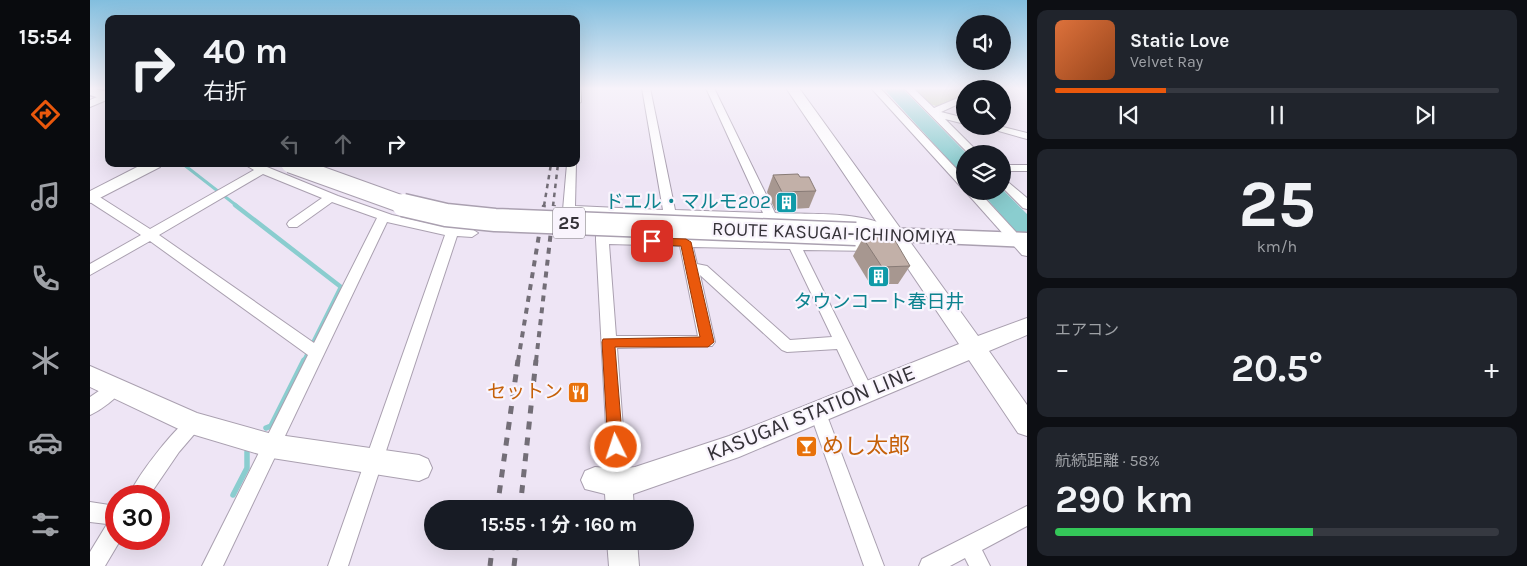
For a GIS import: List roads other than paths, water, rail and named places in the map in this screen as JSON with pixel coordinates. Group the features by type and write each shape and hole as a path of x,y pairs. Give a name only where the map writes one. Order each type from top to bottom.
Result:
{"main road":[{"name":"ROUTE KASUGAI-ICHINOMIYA","path":"298,167 418,209 455,216 495,220 895,235 1023,243"}],"street":[{"path":"651,114 670,213"},
{"path":"722,114 770,216"},
{"path":"811,114 1027,425"},
{"path":"900,114 956,175"},
{"path":"935,114 967,145"},
{"path":"941,114 956,119"},
{"path":"1011,132 1027,136"},
{"path":"90,198 148,167"},
{"path":"257,167 384,216 452,233 472,233"},
{"path":"572,167 569,210 847,220 875,225 895,235"},
{"path":"1011,168 1027,168"},
{"path":"90,270 263,169"},
{"path":"1011,189 1027,205"},
{"path":"293,224 332,196"},
{"path":"90,198 150,235 317,353"},
{"path":"980,200 1023,243"},
{"path":"601,211 608,342 607,481 616,500"},
{"path":"212,566 384,216"},
{"path":"338,566 452,233"},
{"path":"602,240 861,248 890,246 895,235"},
{"path":"608,342 708,342 686,242"},
{"path":"795,246 864,391"},
{"path":"692,269 702,269 787,346 842,343"},
{"name":"KASUGAI STATION LINE","path":"607,481 635,480 730,448 818,413 864,391 1027,326"},
{"path":"90,376 194,424 272,446 419,468"},
{"path":"90,407 115,387"},
{"path":"818,413 874,566"},
{"path":"146,485 173,446 194,424"},
{"path":"90,512 105,514"},
{"path":"929,566 1027,516"},
{"path":"969,545 980,566"},
{"path":"93,566 105,547"},
{"path":"623,550 624,566"}],"waterway":[{"path":"917,114 956,155"},
{"path":"187,167 237,206"},
{"path":"1000,200 1027,228"},
{"path":"235,205 341,287 304,361"},
{"path":"266,428 271,426 304,360"},
{"path":"233,495 247,468 247,452"}],"railway":[{"path":"544,206 550,167"},
{"path":"553,206 558,167"},
{"path":"518,361 544,205"},
{"path":"536,361 554,205"},
{"path":"498,500 518,360"},
{"path":"521,500 536,360"},
{"path":"490,566 492,550"},
{"path":"514,566 516,550"}],"place":[{"name":"ドエル・マルモ202","path":"787,202"},
{"name":"タウンコート春日井","path":"879,276"},
{"name":"セットン","path":"579,392"},
{"name":"めし太郎","path":"806,446"}]}
